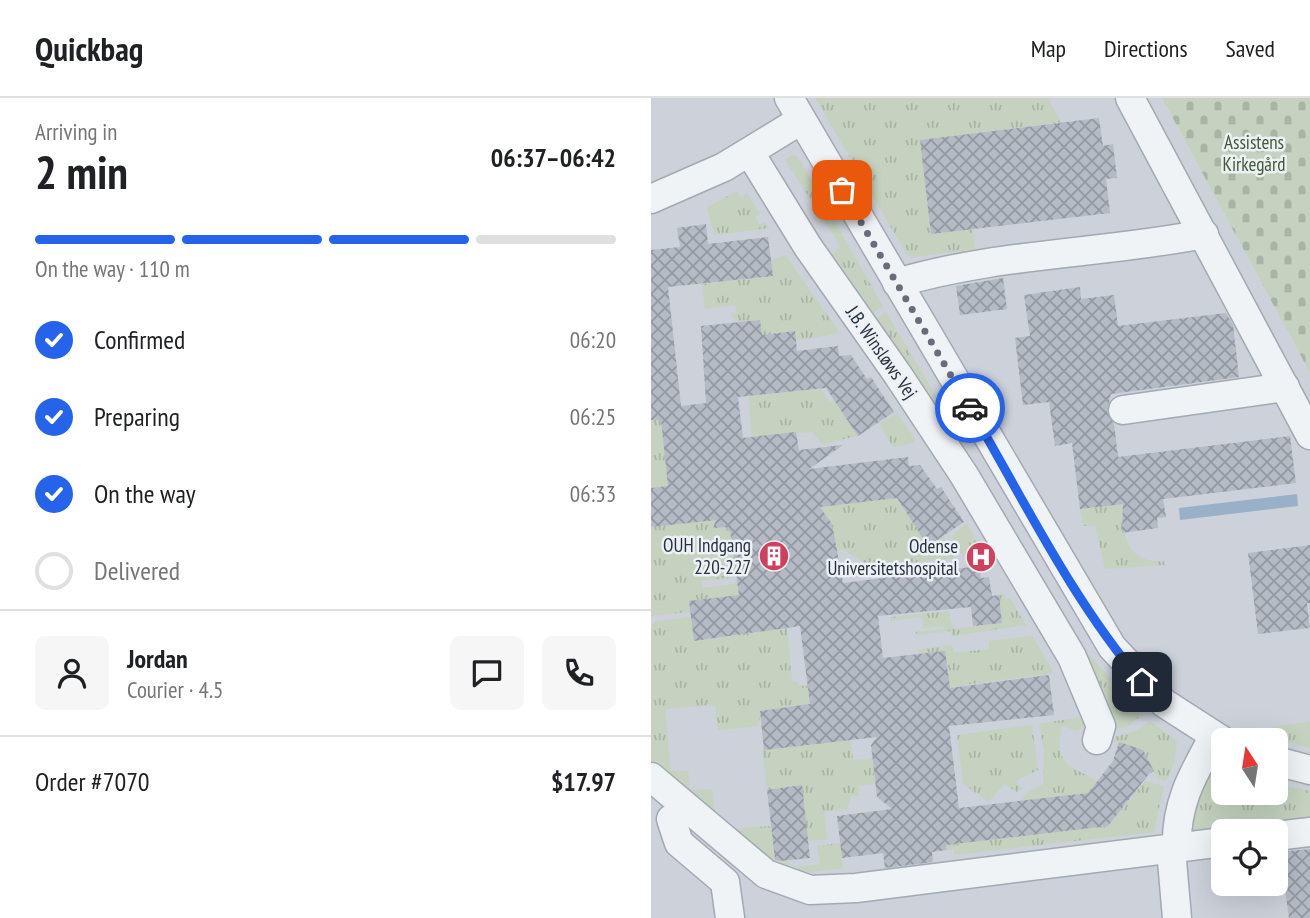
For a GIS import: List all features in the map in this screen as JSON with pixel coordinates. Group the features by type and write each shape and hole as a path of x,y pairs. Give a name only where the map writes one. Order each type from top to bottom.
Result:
{"street":[{"path":"1130,98 1310,435"},
{"path":"651,199 688,185 750,153 795,109 1112,647 1164,703 1211,733"},
{"name":"J.B. Winsløws Vej","path":"750,153 808,247 964,475 1062,639 1092,700 1101,726 1097,740"},
{"path":"897,283 958,266 1122,248 1204,233"},
{"path":"1123,410 1285,387"},
{"path":"1177,918 1174,849 1177,813 1182,798 1211,751"},
{"path":"1288,764 1310,770"},
{"path":"651,777 672,819 679,843 718,874 726,887 730,918"},
{"path":"672,819 737,850 766,874 810,890 856,888 1211,844"},
{"path":"1288,835 1310,832"},
{"path":"718,874 737,850"}],"shaded area":[{"name":"Odense Universitetshospital","path":"651,98 1162,98 1310,373 1310,918 651,918"}],"green space":[{"path":"815,98 1048,98 1061,122 920,140 931,234 973,229 975,249 914,257 907,255"},
{"name":"Assistens Kirkegård","path":"1162,98 1310,98 1310,373"},
{"path":"792,155 798,157 883,306 868,317 827,257 841,247 785,160"},
{"path":"737,191 741,197 747,193 760,214 755,217 759,224 765,222 769,228 714,235 707,207"},
{"path":"785,255 840,333 800,340 795,338 794,331 762,335 733,318 731,314 737,313 735,305 705,309 702,284 773,276 771,260"},
{"path":"886,312 950,420 950,427 946,428 872,322"},
{"path":"821,389 830,403 834,400 858,436 822,444 812,432 752,437 748,396"},
{"path":"897,413 915,439 914,443 893,447 879,424"},
{"path":"651,418 661,420 666,468 704,482 651,488"},
{"path":"897,498 928,545 943,535 955,558 872,567 842,549 835,553 819,506"},
{"path":"1130,503 1124,524 1128,544 1142,558 1164,561 1165,565 1105,569 1095,526 1083,526 1080,509"},
{"path":"717,518 713,528 726,527 726,531 730,531 736,577 701,581 703,588 740,583 757,593 689,601 690,612 651,616 651,527"},
{"path":"966,523 983,552 963,556 951,537"},
{"path":"1004,594 1005,599 1010,598 1026,625 952,636 951,631 918,635 915,632 944,629 944,626 923,628 922,617 891,621 891,617 949,611 953,629 1002,623 999,595"},
{"path":"691,617 694,641 787,628 792,681 799,686 827,684 828,702 760,711 759,726 718,730 715,705 665,709 671,771 688,771 690,790 712,789 716,823 651,765 651,626 656,621"},
{"path":"1032,636 1054,673 942,688 941,685 949,684 948,668 939,668 937,652 919,654 918,650 952,645 954,653 989,649 989,641"},
{"path":"1086,652 1144,714 1126,727 1113,729 1080,656"},
{"path":"1086,716 1088,722 1078,731 1062,726 1059,746 1068,765 1097,781 1088,793 1022,801 1026,793 1043,784 1044,751 1039,724"},
{"path":"1150,721 1177,741 1174,764 1166,781 1157,778 1142,750 1114,741 1115,737 1135,731"},
{"path":"1310,722 1310,748 1288,742 1288,728 1272,727"},
{"path":"1032,725 1038,770 1016,782 1022,788 1017,792 1004,784 989,802 963,784 957,735"},
{"path":"851,738 853,760 872,758 875,784 858,786 859,796 851,796 847,809 824,812 827,839 808,841 802,786 767,790 762,750"},
{"path":"1211,774 1211,805 1288,805 1288,786 1310,791 1310,819 1288,823 1288,819 1211,819 1211,832 1191,833 1186,822"},
{"path":"1145,781 1164,786 1154,832 954,855 954,850 947,850 946,845 1108,826"},
{"path":"771,826 775,862 788,861 792,878 731,829"},
{"path":"840,843 843,868 798,874 797,867 820,864 817,846"}],"water":[{"path":"1297,494 1298,506 1180,520 1179,508"}],"building":[{"path":"1099,118 1103,146 1113,144 1117,178 1106,179 1110,213 931,234 920,140"},
{"name":"OUH Indgang 220-227","path":"706,224 708,244 768,237 773,276 668,287 681,406 706,403 701,326 760,320 762,335 795,331 797,351 838,346 839,356 851,355 867,379 871,377 894,412 858,436 826,388 738,397 743,438 796,432 799,450 843,445 809,469 908,457 909,466 920,465 937,489 941,487 964,522 928,546 897,498 820,507 832,524 843,583 979,566 981,578 989,577 992,596 999,595 1002,623 973,626 971,607 878,616 883,658 945,651 950,688 1049,675 1054,715 949,726 959,808 1088,793 1113,761 1119,742 1143,750 1154,771 1108,826 946,845 947,850 932,852 933,862 885,868 883,853 842,858 837,816 892,809 877,797 871,745 877,737 764,750 760,711 810,704 800,626 694,641 689,601 739,595 730,531 726,531 726,527 713,528 716,520 651,527 651,488 668,486 661,420 651,420 651,250 680,247 677,228"},
{"path":"1003,278 1007,309 960,315 956,286"},
{"path":"1080,287 1081,299 1114,295 1118,326 1226,313 1233,325 1239,377 1111,394 1107,412 1114,424 1118,457 1290,436 1296,483 1163,499 1166,517 1157,518 1158,528 1122,533 1123,504 1080,509 1072,443 1055,446 1049,402 1023,405 1015,338 1030,336 1024,295"},
{"path":"1310,545 1310,603 1307,603 1310,628 1258,634 1248,553"},
{"path":"802,785 810,858 775,860 767,790"},
{"path":"1310,849 1310,918 1289,918 1286,896 1288,851"}],"way so far":[{"path":"842,190 970,408"}],"place":[{"name":"OUH Indgang 220-227","path":"774,556"},
{"name":"Odense Universitetshospital","path":"981,557"}],"route":[{"path":"970,408 1088,609 1112,647 1142,682"}]}
